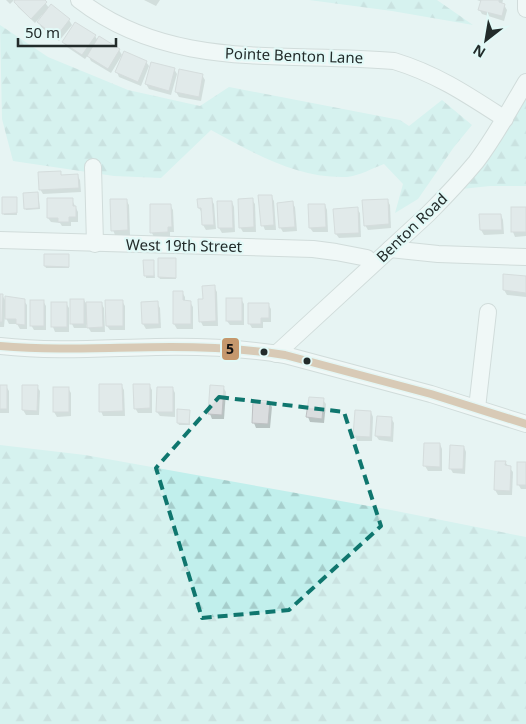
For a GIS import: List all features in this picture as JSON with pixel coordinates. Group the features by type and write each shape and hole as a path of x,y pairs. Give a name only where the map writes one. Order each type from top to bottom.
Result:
{"street":[{"name":"Pointe Benton Lane","path":"79,0 112,21 149,38 214,53 394,61 415,67 449,83 505,119"},
{"path":"526,0 526,9"},
{"name":"Benton Road","path":"276,354 452,190 476,162 505,119 526,82"},
{"path":"93,167 95,244"},
{"name":"West 19th Street","path":"0,240 313,250 367,258"},
{"path":"390,249 438,254 526,258"},
{"path":"476,408 488,312"},
{"path":"0,346 39,350 184,347 261,351 476,408 526,424"}],"highlighted area":[{"path":"219,397 344,412 381,526 289,610 202,618 156,468"}],"green space":[{"path":"309,0 437,0 473,25 392,11"},
{"path":"0,25 48,57 128,90 200,106 229,87 400,120 409,126 442,100 472,125 454,147 418,199 395,213 403,184 384,164 361,174 347,177 311,174 260,156 211,130 161,178 114,176 13,161 2,119"},
{"path":"526,82 526,186 490,186 452,190"},
{"path":"0,445 85,455 391,510 526,537 526,724 0,724"}],"building":[{"path":"15,0 45,0 47,2 31,19 14,2"},
{"path":"481,0 499,0 499,2 505,4 502,16 478,10"},
{"path":"51,4 70,19 56,37 37,22"},
{"path":"75,22 96,35 82,55 62,42"},
{"path":"99,36 120,49 108,69 87,56"},
{"path":"124,51 147,61 138,82 115,72"},
{"path":"151,62 175,68 169,91 145,84"},
{"path":"179,69 203,74 199,97 175,92"},
{"path":"61,171 61,175 78,174 79,188 39,190 38,172"},
{"path":"38,192 39,208 24,209 23,193"},
{"path":"258,195 272,195 274,225 261,226"},
{"path":"2,197 17,197 17,213 2,214"},
{"path":"47,198 73,198 73,206 76,206 76,217 69,217 69,222 58,222 58,218 47,218"},
{"path":"212,198 214,225 202,225 201,208 198,208 197,199"},
{"path":"253,198 254,227 239,228 238,199"},
{"path":"110,199 127,199 128,230 111,231"},
{"path":"388,199 389,224 364,226 362,200"},
{"path":"217,201 232,201 233,228 218,228"},
{"path":"293,201 295,227 279,228 277,203"},
{"path":"150,204 171,204 172,227 168,227 168,232 150,233"},
{"path":"308,204 325,204 326,227 309,228"},
{"path":"358,207 359,233 335,234 333,209"},
{"path":"511,207 526,207 526,232 511,232"},
{"path":"479,214 501,214 502,230 480,230"},
{"path":"44,254 69,254 69,267 44,266"},
{"path":"158,258 176,258 176,278 158,277"},
{"path":"143,260 154,260 154,276 144,276"},
{"path":"503,274 526,276 526,293 503,290"},
{"path":"215,285 216,321 199,322 198,299 203,299 202,286"},
{"path":"173,291 183,291 183,300 191,301 191,324 173,324"},
{"path":"0,294 3,294 2,322 0,322"},
{"path":"5,296 25,299 25,325 16,324 16,319 5,319"},
{"path":"226,298 242,298 242,321 226,321"},
{"path":"70,299 84,299 84,324 70,324"},
{"path":"30,300 44,300 44,326 30,326"},
{"path":"105,300 123,300 123,326 106,326"},
{"path":"158,301 159,324 142,324 141,302"},
{"path":"51,302 67,302 67,327 51,327"},
{"path":"86,302 102,302 103,327 87,328"},
{"path":"248,303 269,303 269,318 261,318 261,324 248,324"},
{"path":"99,384 122,384 123,411 99,412"},
{"path":"133,384 150,384 150,408 134,409"},
{"path":"0,385 7,385 7,409 0,409"},
{"path":"22,385 38,385 37,411 22,410"},
{"path":"210,385 224,386 222,415 208,414"},
{"path":"53,387 69,387 69,412 53,412"},
{"path":"157,387 173,387 173,412 156,412"},
{"path":"309,397 324,398 322,419 306,417"},
{"path":"253,400 270,401 268,424 252,423"},
{"path":"177,409 190,410 189,424 177,423"},
{"path":"355,410 371,411 370,437 353,436"},
{"path":"377,416 392,417 391,437 375,436"},
{"path":"424,443 440,443 440,467 423,466"},
{"path":"450,445 464,446 463,469 449,469"},
{"path":"495,461 506,461 505,465 511,466 510,491 494,490"},
{"path":"517,462 526,462 526,485 517,485"}],"transit line":[{"name":"5","path":"0,346 64,349 200,347 285,355 431,394 526,424"}]}
